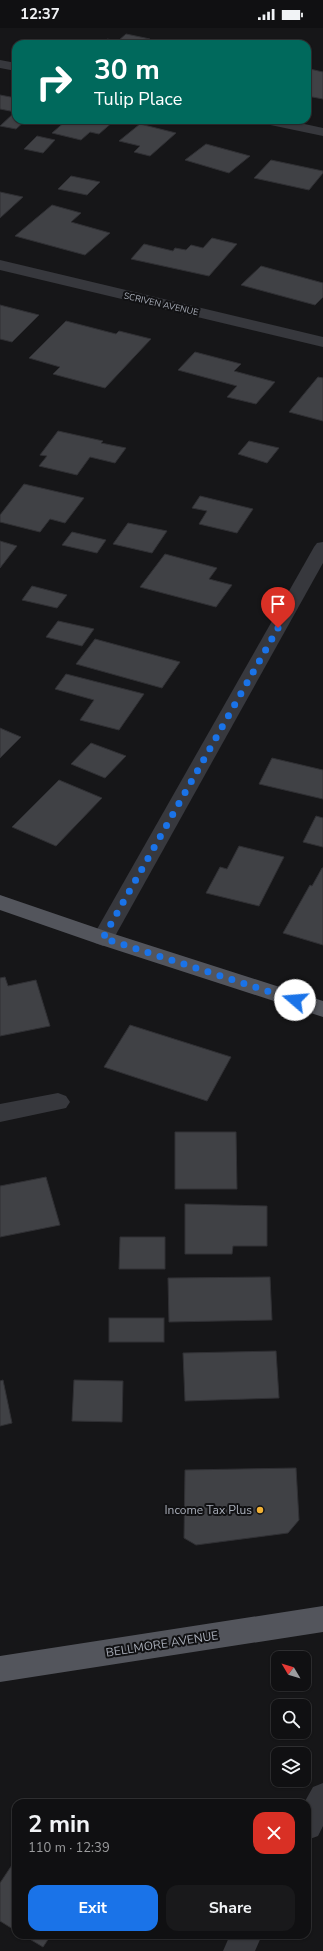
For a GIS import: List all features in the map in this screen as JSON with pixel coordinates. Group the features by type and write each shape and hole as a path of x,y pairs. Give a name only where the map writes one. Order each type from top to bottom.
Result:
{"main road":[{"path":"0,902 103,938 323,1009"},
{"name":"BELLMORE AVENUE","path":"0,1669 323,1619"}],"street":[{"path":"0,64 12,66"},
{"path":"285,124 323,132"},
{"name":"SCRIVEN AVENUE","path":"0,265 323,342"},
{"path":"103,938 323,547"},
{"path":"0,1113 58,1102"},
{"path":"311,1819 323,1797"},
{"path":"238,1951 245,1939"}],"building":[{"path":"126,34 150,39 149,40 119,40"},
{"path":"311,69 323,72 323,99 311,97"},
{"path":"0,95 12,97 12,111 0,109"},
{"path":"12,115 12,124 22,124 16,129 0,126"},
{"path":"62,124 110,124 99,134 90,132 81,140 52,133"},
{"path":"140,124 176,133 150,156 134,152 140,146 119,141"},
{"path":"37,136 55,140 43,153 24,149"},
{"path":"206,144 250,156 229,173 185,160"},
{"path":"271,160 323,171 323,173 309,190 254,178"},
{"path":"71,176 100,182 87,195 58,189"},
{"path":"0,192 23,197 0,218"},
{"path":"52,205 81,213 71,222 110,233 85,255 15,236"},
{"path":"212,238 237,244 209,276 131,259 144,244 173,251 175,248 186,250 191,245 203,248"},
{"path":"261,266 323,283 323,297 315,305 241,285"},
{"path":"0,305 39,315 12,342 0,339"},
{"path":"66,321 116,334 119,331 151,339 105,388 53,374 60,367 29,358"},
{"path":"195,352 241,364 234,371 275,382 256,404 227,397 237,386 178,370"},
{"path":"318,377 323,378 323,421 289,412"},
{"path":"58,431 103,441 101,443 126,448 115,463 90,457 77,475 39,466 47,456 40,455"},
{"path":"249,441 279,448 267,463 238,454"},
{"path":"24,484 84,498 65,523 50,519 40,532 0,522 0,515"},
{"path":"200,496 253,509 237,533 199,524 207,511 192,508"},
{"path":"128,523 167,531 152,553 113,544"},
{"path":"72,532 106,540 97,553 62,545"},
{"path":"0,541 17,546 0,568"},
{"path":"165,554 217,568 209,579 232,585 216,607 140,587"},
{"path":"32,586 67,595 57,608 22,600"},
{"path":"58,621 94,629 82,646 46,637"},
{"path":"95,639 180,662 162,688 76,664"},
{"path":"66,674 144,694 119,730 80,720 94,700 55,689"},
{"path":"0,728 21,737 0,758"},
{"path":"91,743 126,756 105,778 71,764"},
{"path":"272,758 323,770 323,799 259,784"},
{"path":"59,780 102,798 56,846 12,827"},
{"path":"316,816 323,818 323,847 303,842"},
{"path":"239,846 284,857 259,906 206,893 220,867 227,869"},
{"path":"322,868 323,945 283,933 310,885 312,886"},
{"path":"5,977 8,986 36,980 50,1026 0,1036 0,978"},
{"path":"130,1025 231,1057 207,1101 104,1067"},
{"path":"175,1132 236,1132 237,1189 175,1189"},
{"path":"46,1177 60,1225 0,1237 0,1186"},
{"path":"185,1204 267,1206 267,1246 233,1246 232,1254 185,1254"},
{"path":"120,1237 165,1237 165,1269 119,1269"},
{"path":"270,1277 272,1320 169,1322 168,1278"},
{"path":"109,1318 164,1318 164,1342 109,1342"},
{"path":"276,1351 279,1398 185,1401 183,1353"},
{"path":"3,1380 12,1423 0,1426 0,1381"},
{"path":"74,1380 123,1381 122,1422 72,1421"},
{"path":"296,1468 299,1520 288,1533 196,1545 184,1538 185,1470"},
{"path":"12,1865 12,1928 0,1921 0,1883"},
{"path":"30,1939 48,1939 43,1947"}],"place":[{"name":"Income Tax Plus","path":"260,1510"}],"route":[{"path":"278,628 103,938 295,1000"}]}
